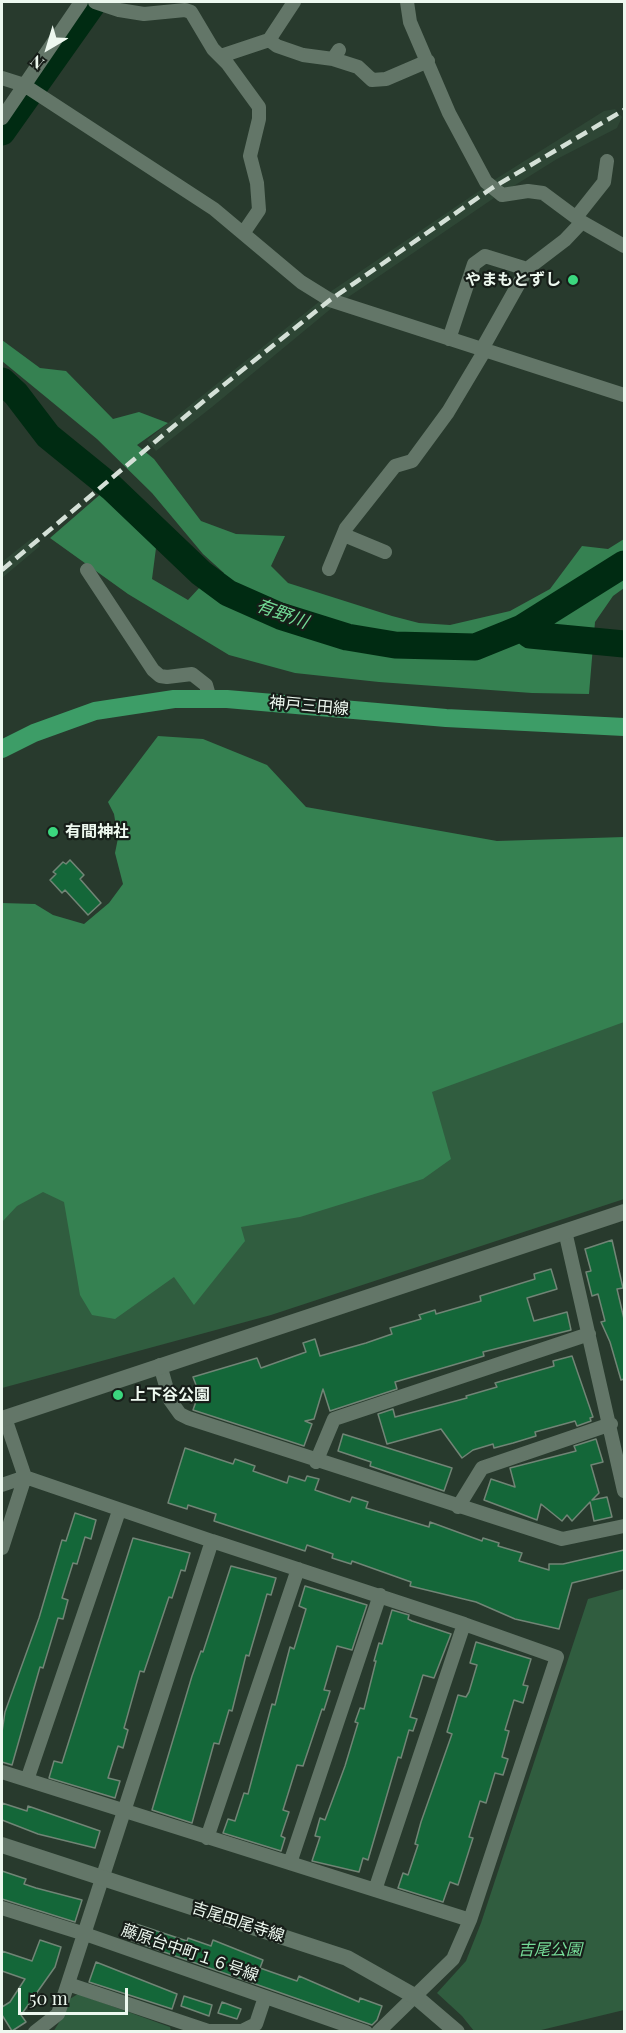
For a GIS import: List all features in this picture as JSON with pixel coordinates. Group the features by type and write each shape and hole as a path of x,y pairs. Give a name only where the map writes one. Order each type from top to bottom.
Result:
{"main road":[{"name":"神戸三田線","path":"2,746 95,711 174,699 210,699 446,718 624,727"}],"street":[{"path":"2,118 30,89 81,2"},
{"path":"96,2 144,14 185,10 191,12 213,49 221,56 259,107 259,119 250,156 257,183 259,210 244,232"},
{"path":"221,56 269,40 294,2"},
{"path":"406,2 410,22 449,113 492,188 502,195 528,191 543,193 579,219 624,246"},
{"path":"269,40 303,55 336,54 358,67 372,80 386,79 428,60"},
{"path":"2,78 30,89 214,209 301,282 330,300 624,394"},
{"path":"329,569 346,528 395,466 412,461 448,411 527,269 565,240 604,182 607,161"},
{"path":"449,339 474,264 485,256 527,269"},
{"path":"344,535 385,552"},
{"path":"87,570 153,670 167,678 192,674 206,685 210,699"},
{"path":"2,1548 25,1477 3,1418 624,1212"},
{"path":"565,1231 611,1424 624,1491"},
{"path":"316,1462 334,1419 589,1334"},
{"path":"159,1365 170,1400 180,1414 316,1462 562,1539 624,1526"},
{"path":"459,1507 482,1468 611,1424"},
{"path":"2,1485 25,1477 119,1511 380,1595 557,1657 470,1920 453,1959 378,2031"},
{"path":"27,1780 119,1511"},
{"path":"35,2031 58,2014 213,1541"},
{"path":"207,1838 298,1569"},
{"path":"290,1863 380,1595"},
{"path":"375,1890 464,1624"},
{"path":"2,1772 470,1920"},
{"name":"吉尾田尾寺線","path":"2,1845 347,1958 416,1997 457,2031"},
{"name":"藤原台中町１６号線","path":"2,1908 85,1934 366,2031"},
{"path":"68,1984 208,2031 242,2031 256,2024 265,1997"}],"shaded area":[{"path":"615,109 622,117 617,128 557,159 504,192 491,182 604,111"},
{"path":"485,187 494,198 344,300 327,294"},
{"path":"320,301 333,307 156,451 147,440"},
{"path":"32,538 40,546 2,578 2,562"}],"green space":[{"path":"2,340 40,368 66,371 113,419 139,412 168,423 137,445 154,459 201,521 236,534 285,536 271,566 288,583 419,623 450,625 510,611 550,589 582,546 608,549 624,539 624,588 613,596 595,622 589,694 532,693 379,682 295,673 229,655 128,594 50,538 103,492 122,507 156,548 152,579 188,600 200,587 224,573 203,554 152,493 97,439 2,361"},
{"path":"158,736 203,739 267,765 306,807 497,841 624,837 624,1022 432,1092 451,1159 423,1179 300,1217 241,1227 245,1241 194,1305 174,1277 115,1319 92,1315 80,1295 64,1202 43,1192 17,1206 2,1222 2,903 35,904 53,915 84,924 109,903 123,884 115,853 118,838 114,814 108,802"},
{"path":"624,1017 624,1199 271,1315 2,1388 2,1185 428,1085"},
{"name":"吉尾公園","path":"624,1589 624,2010 537,2031 474,2031 462,2016 437,1993 466,1961 481,1923 588,1599"},
{"path":"78,1994 170,2027 171,2031 53,2032 65,2013 68,2000"}],"building":[{"path":"70,860 84,875 80,879 101,903 88,915 65,890 62,893 50,880 56,874 53,872 63,862 66,864"},
{"path":"612,1240 623,1288 617,1289 624,1319 624,1379 621,1380 610,1342 601,1322 605,1321 598,1294 592,1296 586,1272 591,1271 585,1249"},
{"path":"551,1269 557,1289 527,1298 534,1321 567,1312 571,1330 483,1352 484,1356 395,1382 397,1389 330,1411 323,1389 314,1419 305,1421 312,1424 304,1446 193,1410 199,1393 193,1377 257,1358 261,1368 306,1352 303,1343 315,1339 320,1356 366,1343 392,1334 390,1328 421,1319 419,1315 435,1310 436,1314 481,1301 480,1296 535,1279 534,1274"},
{"path":"572,1356 593,1417 590,1418 591,1421 577,1426 575,1421 535,1432 536,1436 494,1448 493,1444 473,1450 462,1458 441,1429 387,1444 378,1414 393,1409 395,1417 467,1398 466,1396 497,1387 495,1383 554,1366 553,1361"},
{"path":"343,1434 452,1468 444,1491 370,1466 371,1462 338,1451"},
{"path":"596,1439 603,1462 591,1465 599,1493 592,1500 607,1497 612,1517 594,1521 590,1502 572,1521 567,1515 562,1521 541,1504 537,1520 484,1500 491,1479 515,1487 510,1468 576,1451 574,1446"},
{"path":"185,1448 233,1464 235,1459 255,1466 253,1471 287,1483 289,1476 305,1481 307,1476 319,1479 315,1490 350,1502 352,1497 368,1502 366,1508 429,1527 430,1522 482,1541 483,1538 499,1543 498,1546 522,1553 519,1561 549,1570 549,1564 563,1564 624,1550 624,1570 572,1583 559,1629 515,1619 476,1602 410,1586 411,1582 352,1561 351,1564 332,1558 333,1554 307,1545 305,1551 214,1521 216,1514 188,1505 187,1509 168,1503"},
{"path":"75,1513 96,1520 91,1539 85,1537 77,1564 73,1563 62,1598 68,1600 63,1619 58,1618 43,1668 40,1667 12,1765 2,1762 5,1712 39,1618 62,1540 66,1541"},
{"path":"133,1538 190,1553 185,1571 181,1570 172,1598 169,1597 144,1672 140,1671 124,1728 128,1730 123,1748 118,1746 108,1778 120,1781 115,1798 49,1778 54,1761 62,1763"},
{"path":"231,1566 276,1578 271,1595 267,1594 249,1656 246,1655 232,1711 229,1710 219,1744 214,1743 192,1823 152,1810 192,1676 201,1651 203,1652"},
{"path":"305,1586 367,1605 352,1650 337,1646 324,1690 330,1691 324,1710 322,1709 303,1766 297,1765 283,1810 289,1812 281,1836 285,1838 281,1851 223,1833 228,1819 235,1821 244,1793 248,1794 272,1704 275,1705 290,1647 294,1649 306,1609 299,1606"},
{"path":"392,1610 409,1615 408,1619 412,1621 451,1634 434,1678 423,1675 410,1717 417,1719 413,1731 409,1730 401,1758 398,1757 368,1860 363,1858 359,1872 312,1861 320,1837 315,1836 320,1818 325,1820 345,1766 358,1723 355,1722 360,1708 364,1709 379,1643 382,1644"},
{"path":"476,1642 531,1659 523,1685 528,1686 523,1703 514,1700 505,1730 509,1731 502,1757 508,1759 503,1775 495,1773 486,1803 480,1801 469,1837 473,1838 458,1885 450,1882 443,1902 398,1888 403,1873 408,1875 418,1845 415,1844 421,1822 452,1734 447,1732 458,1695 466,1697 469,1692 477,1665 470,1663"},
{"path":"2,1803 27,1811 28,1806 100,1831 95,1848 38,1834 2,1820"},
{"path":"2,1871 26,1879 24,1884 82,1900 75,1922 2,1899"},
{"path":"133,1923 187,1941 188,1938 211,1946 213,1940 263,1960 260,1968 297,1981 299,1976 359,2002 360,1998 382,2006 377,2020 372,2025 127,1939"},
{"path":"40,1940 61,1947 55,1967 21,2015 26,2022 12,2031 2,2015 2,2007 10,2002 25,1979 2,1971 2,1951 32,1961"},
{"path":"96,1962 177,1994 172,2009 89,1982"},
{"path":"184,1996 212,2005 209,2016 181,2006"},
{"path":"222,2002 241,2009 237,2019 218,2013"}],"waterway":[{"path":"2,132 94,2"},
{"name":"有野川","path":"2,381 16,394 48,436 112,488 201,573 228,593 280,616 347,637 395,645 475,647 522,628 624,564"},
{"path":"522,628 530,635 624,644"}],"railway":[{"path":"2,570 205,400 330,300 492,188 624,110"}],"place":[{"name":"やまもとずし","path":"573,280"},
{"name":"有間神社","path":"53,832"},
{"name":"上下谷公園","path":"118,1395"}]}
